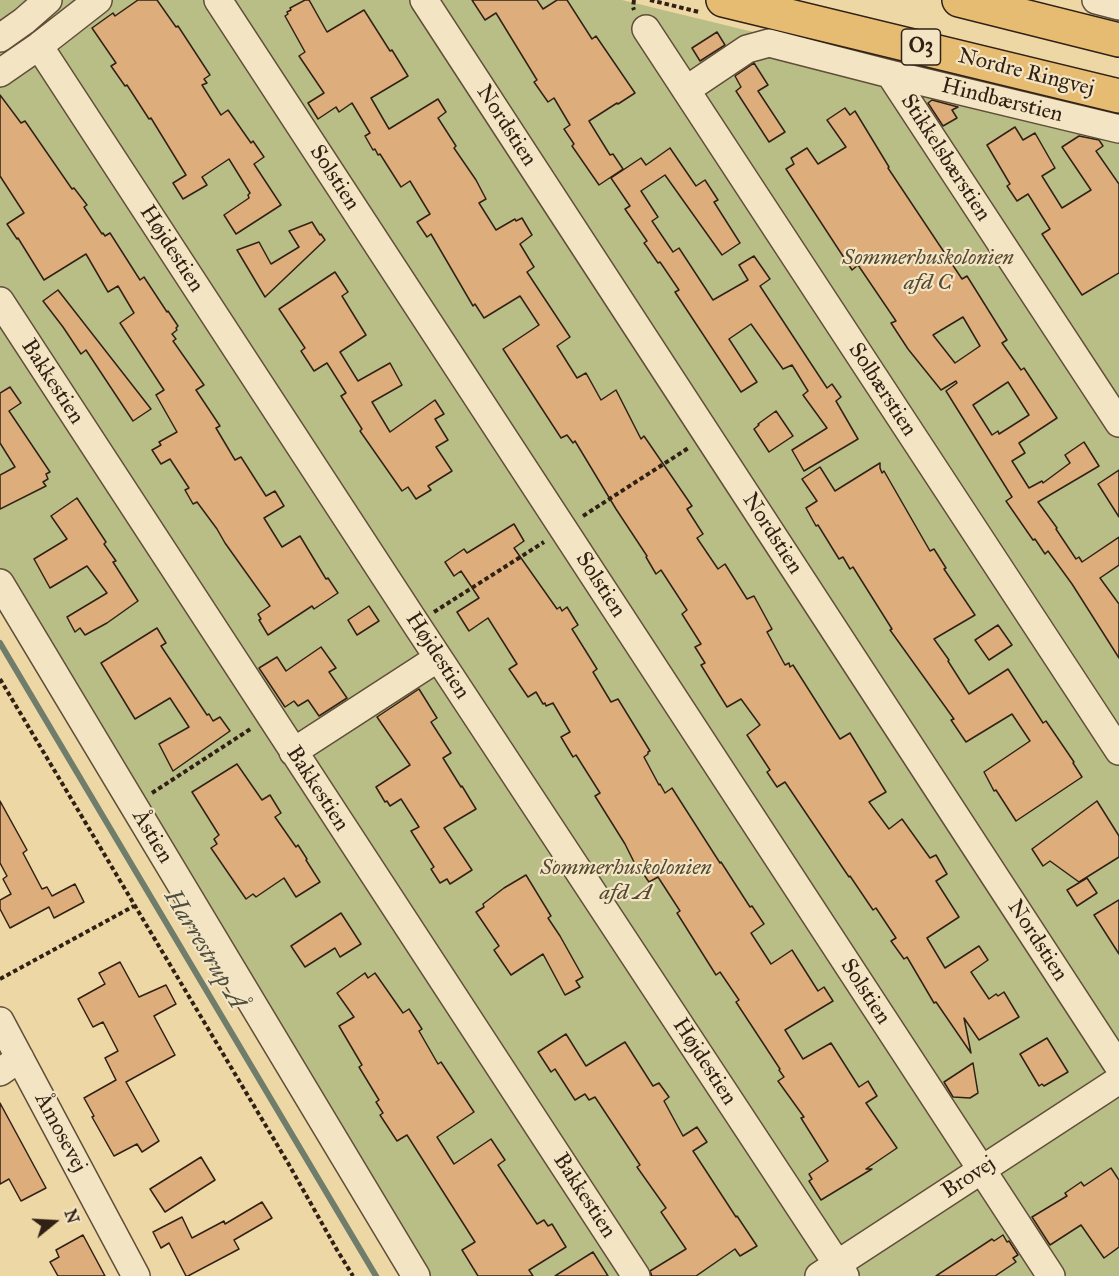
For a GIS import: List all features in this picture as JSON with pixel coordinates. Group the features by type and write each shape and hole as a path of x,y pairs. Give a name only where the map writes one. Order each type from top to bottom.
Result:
{"main road":[{"name":"Nordre Ringvej","path":"723,0 1119,96"},
{"path":"959,0 1119,40"}],"street":[{"path":"0,73 98,0"},
{"name":"Solstien","path":"218,0 1051,1276"},
{"name":"Nordstien","path":"424,0 1119,1068"},
{"path":"1096,0 1119,6"},
{"path":"0,38 35,5"},
{"name":"Solbærstien","path":"646,29 1119,751"},
{"name":"Hindbærstien","path":"686,90 747,49 769,43 1119,129"},
{"name":"Højdestien","path":"39,46 438,658 834,1272"},
{"name":"Stikkelsbærstien","path":"890,74 1119,423"},
{"name":"Bakkestien","path":"0,301 636,1276"},
{"name":"Åstien","path":"0,583 416,1276"},
{"path":"293,752 438,658"},
{"name":"Åmosevej","path":"0,1021 10,1065 136,1276"},
{"name":"Brovej","path":"834,1272 981,1170 1119,1080"}],"path":[{"path":"0,679 288,1162 353,1276"},
{"path":"133,805 270,716"},
{"path":"0,979 135,906"}],"green space":[{"name":"Sommerhuskolonien afd A","path":"0,0 622,0 1119,121 1119,1276 410,1276 0,599"}],"building":[{"path":"138,0 157,0 176,27 178,26 210,75 204,79 207,83 202,85 221,115 228,110 251,143 253,141 264,157 254,164 281,205 236,234 224,215 249,198 250,193 229,159 202,177 207,185 183,199 173,183 186,175 151,118 149,119 127,85 125,86 111,66 116,63 92,28 113,13 115,16"},
{"path":"309,0 327,32 364,10 390,51 392,50 408,76 371,98 389,129 438,99 446,112 438,118 486,199 479,203 496,230 515,219 516,221 522,218 532,235 520,244 534,267 527,272 570,337 557,346 577,378 586,373 601,400 616,390 641,439 644,436 692,506 687,509 703,534 697,538 718,569 725,564 747,599 754,596 772,629 767,632 785,665 789,663 790,667 793,665 840,739 850,733 886,792 869,802 889,829 902,819 930,858 936,855 947,874 936,881 959,917 927,938 945,968 979,946 988,960 971,972 989,999 1004,992 1019,1017 979,1040 964,1018 971,1053 936,1002 934,1003 907,957 904,959 891,941 896,938 876,908 873,910 849,877 785,782 777,787 767,772 770,770 747,735 760,725 741,699 727,707 701,665 705,663 695,647 701,644 682,614 687,610 661,570 656,574 575,441 573,443 567,435 561,438 503,349 539,325 520,296 484,318 475,304 473,306 431,234 427,237 417,222 430,214 410,181 401,187 380,154 378,155 375,149 373,150 365,136 370,133 352,103 339,112 336,107 318,119 308,103 324,93 299,56 305,52 285,16 291,10 290,8"},
{"path":"472,0 537,0 543,9 557,0 567,0 592,39 596,36 635,93 589,121 610,155 613,154 623,169 599,185 572,146 574,144 564,129 570,125 554,98 548,102 534,82 537,80 496,13 485,20"},
{"path":"717,32 725,45 700,61 692,48"},
{"path":"754,63 768,85 758,91 785,132 769,142 736,91 741,87 735,76"},
{"path":"0,95 21,123 25,121 72,189 74,188 87,205 84,207 102,234 105,236 110,233 140,280 144,277 178,326 172,334 176,339 173,341 204,385 196,390 220,426 216,428 235,460 241,457 266,496 275,491 284,506 264,518 282,547 300,536 326,579 328,578 338,593 314,609 312,606 268,635 258,614 270,606 197,502 193,504 185,490 189,488 170,459 161,464 152,450 161,445 159,442 177,432 156,395 164,390 120,323 134,313 118,286 108,292 86,254 44,280 7,224 24,213 0,176"},
{"path":"932,100 958,107 952,110 957,118 943,126 928,103"},
{"path":"845,108 850,115 855,111 888,168 962,279 967,276 1007,340 1002,343 1021,370 1024,368 1057,418 1019,443 1025,453 1012,461 1029,488 1042,481 1043,483 1070,463 1065,455 1084,442 1099,466 1038,502 1076,559 1079,557 1082,562 1119,537 1119,565 1100,578 1119,604 1119,658 1072,584 1048,551 1045,554 1035,539 1033,540 1006,501 1012,497 946,391 957,383 956,381 941,390 908,349 891,323 896,321 858,265 852,270 786,169 794,164 791,158 807,148 818,164 846,147 827,120","holes":["963,317 980,346 955,363 933,335","1008,382 1029,415 999,434 998,431 992,435 973,405"]},
{"path":"1015,127 1023,140 1035,133 1055,168 1042,176 1062,208 1091,190 1062,147 1079,136 1099,140 1103,146 1096,151 1119,184 1119,273 1082,295 1042,234 1050,229 1028,194 1017,201 1007,186 1010,184 987,145"},
{"path":"670,148 696,186 705,180 718,200 714,202 740,243 722,255 665,175 641,191 658,217 652,221 673,252 679,248 713,300 748,280 739,265 754,256 770,279 760,286 827,388 832,384 841,397 836,401 858,439 804,471 792,450 827,428 803,395 808,391 792,365 783,369 751,324 729,339 757,382 741,392 675,292 679,290 644,243 647,241 625,209 630,206 611,178 641,158 646,165"},
{"path":"312,222 325,240 265,297 237,250 259,242 271,264 299,247 289,231"},
{"path":"335,272 348,292 342,296 366,335 340,352 358,381 390,363 402,385 372,402 390,432 435,400 444,414 435,419 448,440 436,447 452,471 428,486 431,490 416,499 408,487 402,491 360,431 362,429 341,396 346,393 327,363 314,371 301,351 305,348 279,309"},
{"path":"58,290 151,409 133,421 86,350 81,354 43,301"},
{"path":"10,387 21,403 9,411 50,472 46,474 48,479 43,482 46,486 0,509 0,475 15,467 0,443 0,393"},
{"path":"776,411 793,436 769,452 754,429"},
{"path":"880,463 882,473 884,471 930,551 934,549 946,568 944,569 975,615 934,639 969,694 1008,669 1043,723 1046,721 1082,777 1016,821 996,790 994,791 984,772 1030,741 1012,714 966,742 951,720 954,719 890,630 892,629 853,567 850,569 843,557 839,559 806,508 817,501 802,479 820,467 835,491"},
{"path":"1119,470 1119,517 1098,484"},
{"path":"77,498 106,542 104,544 116,561 113,562 138,601 85,635 80,628 75,632 67,617 107,593 87,566 50,588 34,559 67,539 51,516"},
{"path":"514,524 524,541 514,548 557,609 560,607 562,611 567,607 578,625 572,629 597,669 593,672 611,702 618,699 650,751 644,757 659,785 665,793 672,788 720,863 764,924 751,933 771,964 792,950 818,991 824,987 833,1001 785,1030 803,1059 831,1043 859,1087 868,1081 877,1096 866,1103 897,1148 866,1169 872,1169 821,1200 809,1181 812,1179 809,1174 828,1161 801,1118 804,1117 778,1081 784,1077 736,1002 739,1000 720,972 716,975 677,913 680,911 658,877 649,882 640,869 638,870 625,844 595,796 600,793 576,755 573,757 561,737 570,732 553,703 546,706 536,692 528,697 509,669 517,664 488,618 469,631 457,612 479,598 461,571 454,576 445,562 464,549 467,553"},
{"path":"369,606 379,621 357,635 348,620"},
{"path":"998,625 1012,645 989,660 975,640"},
{"path":"157,628 166,643 161,646 207,715 209,714 213,721 220,717 230,731 173,771 159,744 189,727 170,698 135,719 101,663"},
{"path":"321,647 336,668 329,672 347,698 319,716 308,700 298,706 294,701 285,707 259,668 277,657 286,671"},
{"path":"419,689 437,718 431,722 451,753 443,758 476,809 444,828 472,870 450,884 447,879 440,883 431,869 434,867 411,831 419,827 401,799 390,806 376,787 410,765 377,717"},
{"path":"237,764 262,800 270,795 281,813 275,817 296,847 298,845 320,882 296,897 284,878 256,897 253,894 246,899 211,848 217,844 214,839 219,835 192,792"},
{"path":"0,801 27,850 23,853 42,889 47,887 52,896 75,884 84,902 54,918 49,907 10,928 0,909 0,900 11,894 3,879 7,876 0,863"},
{"path":"1097,801 1119,836 1119,857 1079,882 1050,861 1043,866 1032,849"},
{"path":"526,875 551,916 548,918 583,977 576,981 580,987 565,995 543,954 511,975 494,950 499,946 476,912 504,888"},
{"path":"1087,878 1097,893 1077,906 1067,890"},
{"path":"1119,900 1119,954 1094,915"},
{"path":"341,913 361,944 340,957 335,948 305,967 291,946"},
{"path":"120,962 139,997 166,985 176,1004 154,1016 175,1055 126,1082 159,1141 142,1152 137,1144 114,1156 84,1098 116,1080 105,1058 118,1051 103,1022 93,1027 78,999 105,984 99,973"},
{"path":"365,973 368,978 375,973 403,1013 409,1009 422,1029 419,1031 438,1064 441,1062 474,1112 437,1137 454,1164 491,1139 505,1160 498,1165 537,1224 544,1220 548,1226 552,1224 566,1247 529,1270 533,1276 478,1276 462,1250 475,1242 407,1135 397,1141 380,1115 383,1113 376,1102 379,1100 359,1067 362,1065 339,1026 354,1017 337,993"},
{"path":"566,1034 586,1066 625,1042 653,1086 659,1083 669,1097 664,1101 683,1136 697,1127 707,1142 693,1151 757,1246 740,1256 735,1249 696,1276 652,1276 650,1271 686,1249 661,1212 666,1208 637,1167 640,1165 595,1097 589,1100 585,1094 575,1100 555,1069 551,1072 538,1052"},
{"path":"1047,1038 1068,1072 1044,1086 1042,1084 1039,1086 1020,1054"},
{"path":"973,1063 978,1093 970,1098 953,1097 944,1082"},
{"path":"0,1103 46,1188 21,1201 9,1179 0,1184"},
{"path":"201,1157 215,1180 165,1212 150,1189"},
{"path":"1111,1168 1119,1180 1119,1247 1104,1258 1081,1225 1050,1245 1032,1217 1067,1196 1065,1193 1081,1182 1084,1186"},
{"path":"262,1202 272,1218 234,1240 239,1249 188,1276 169,1243 161,1248 153,1232 182,1217 192,1238 224,1221 225,1224"},
{"path":"83,1235 105,1276 58,1276 50,1262 59,1257 56,1250"},
{"path":"1003,1235 1018,1255 1013,1258 1016,1262 995,1276 936,1276 992,1239 994,1241"},
{"path":"593,1252 608,1276 555,1276"}],"waterway":[{"name":"Harrestrup Å","path":"0,643 376,1276"}],"park label":[{"name":"Sommerhuskolonien afd C","path":"928,272"}]}
